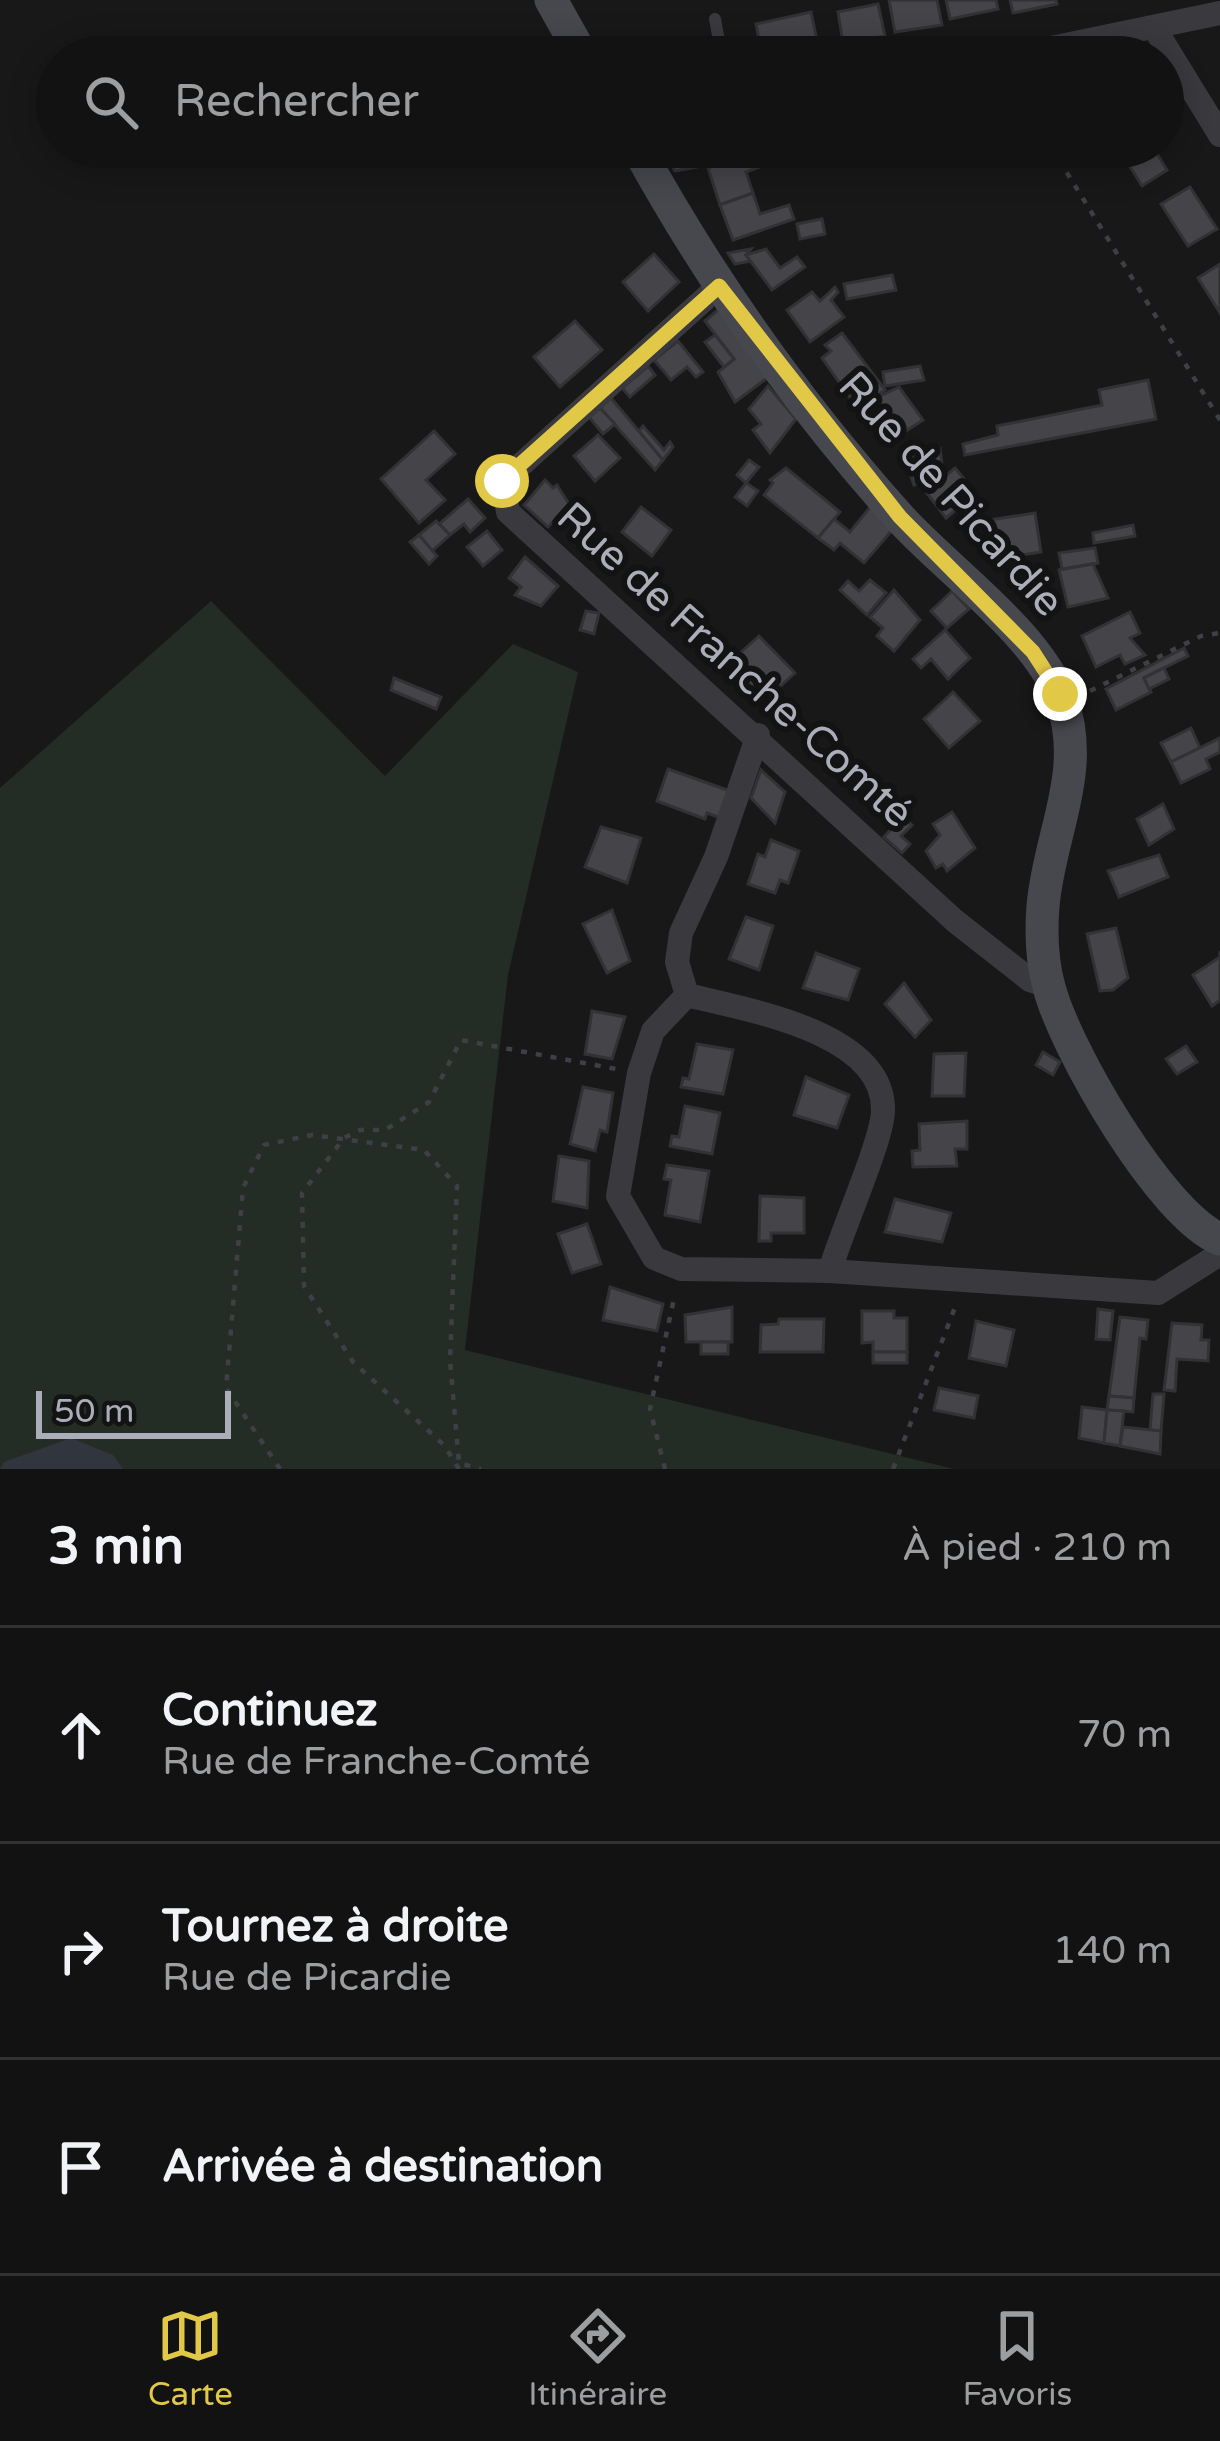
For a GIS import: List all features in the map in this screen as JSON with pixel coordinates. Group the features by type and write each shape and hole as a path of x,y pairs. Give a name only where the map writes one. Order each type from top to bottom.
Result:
{"street":[{"path":"551,0 571,36"},
{"path":"1118,36 1220,14"},
{"path":"1155,29 1159,36"},
{"path":"1184,76 1220,135"},
{"name":"Rue de Picardie","path":"650,168 719,286 900,517 1033,652 1064,705 1073,735 1069,787 1043,904 1048,986 1059,1018 1137,1156 1181,1211 1220,1239"},
{"name":"Rue de Franche-Comté","path":"719,286 502,481 508,512 956,920 1030,980 1048,986"},
{"path":"687,995 677,962 681,933 716,857 758,735"},
{"path":"687,995 653,1030 639,1073 617,1196 654,1258 681,1269 830,1270 1158,1294 1220,1254"},
{"path":"687,995 842,1043 880,1084 883,1115 830,1270"}],"lane":[{"path":"715,20 718,36"}],"path":[{"path":"1064,168 1220,420"},
{"path":"1064,705 1201,636 1220,633"},
{"path":"481,1469 459,1466 353,1362 304,1286 302,1193 344,1138 360,1130 385,1130 429,1102 461,1040 639,1073"},
{"path":"280,1469 226,1388 243,1188 264,1144 312,1135 424,1150 457,1186 451,1360 459,1466"},
{"path":"665,1469 650,1409 681,1269"},
{"path":"892,1469 903,1453 962,1279"}],"shaded area":[{"path":"211,601 385,776 513,644 578,672 508,975 465,1350 954,1469 0,1469 0,788"},
{"path":"71,1438 113,1455 123,1469 0,1469 4,1462"}],"building":[{"path":"889,0 937,0 942,25 895,32"},
{"path":"946,0 996,0 998,9 950,19"},
{"path":"1010,0 1056,0 1057,4 1013,13"},
{"path":"878,4 885,36 842,36 838,12"},
{"path":"811,12 816,36 758,36 756,24"},
{"path":"708,168 757,168 746,172 753,193 720,205"},
{"path":"1131,168 1166,168 1167,170 1142,186"},
{"path":"1190,187 1217,229 1188,246 1161,204"},
{"path":"753,193 760,214 789,205 794,219 733,240 720,205"},
{"path":"822,219 825,234 800,239 797,224"},
{"path":"751,249 746,255 751,261 735,264 728,253"},
{"path":"766,249 780,268 797,257 805,267 772,290 746,255"},
{"path":"654,254 679,282 648,311 623,282"},
{"path":"1220,264 1220,313 1198,278"},
{"path":"892,275 896,290 847,299 844,284"},
{"path":"835,287 838,292 831,300 844,317 810,342 787,310 812,292 820,301"},
{"path":"719,309 770,376 735,402 718,372 734,359 705,321"},
{"path":"575,321 602,350 560,387 534,357"},
{"path":"842,333 885,390 858,409 822,358 831,351 825,345"},
{"path":"715,335 734,359 724,367 705,342"},
{"path":"678,341 703,372 696,377 687,367 671,380 654,360"},
{"path":"648,366 655,375 630,397 622,388"},
{"path":"920,366 924,380 885,386 883,372"},
{"path":"1148,380 1156,419 965,455 963,444 998,435 997,426 1102,405 1099,390"},
{"path":"768,386 796,419 770,453 753,430 761,424 749,409"},
{"path":"899,387 923,420 895,438 870,401"},
{"path":"611,398 663,460 655,470 600,408"},
{"path":"600,408 615,424 603,434 589,417"},
{"path":"643,426 664,450 670,442 673,447 663,460 639,431"},
{"path":"434,431 455,454 426,480 445,500 419,523 381,479"},
{"path":"598,435 620,458 595,481 574,456"},
{"path":"940,449 943,473 914,485 905,460"},
{"path":"749,460 759,467 746,483 737,475"},
{"path":"786,468 840,512 818,538 764,495 773,483 770,480"},
{"path":"955,468 976,493 946,518 926,492"},
{"path":"545,480 553,488 557,485 569,504 548,527 524,505"},
{"path":"746,483 758,491 747,506 735,497"},
{"path":"468,499 485,518 470,532 464,524 450,535 439,524"},
{"path":"871,506 894,528 864,563 840,543 834,550 818,538 834,519 850,532"},
{"path":"641,507 671,530 652,556 622,532"},
{"path":"1035,513 1041,552 990,560 983,521"},
{"path":"436,521 450,535 432,551 419,535"},
{"path":"1133,525 1135,536 1094,543 1093,533"},
{"path":"487,531 502,550 483,566 467,547"},
{"path":"419,535 437,556 429,564 410,542"},
{"path":"1095,548 1098,563 1062,569 1059,553"},
{"path":"525,557 558,586 541,606 515,595 521,587 509,578"},
{"path":"1093,564 1108,598 1068,607 1059,570"},
{"path":"870,580 886,593 867,615 840,590 848,581 859,591"},
{"path":"894,590 920,620 894,651 877,636 883,628 870,617"},
{"path":"952,591 969,609 947,628 931,611"},
{"path":"586,611 599,613 594,634 580,630"},
{"path":"1130,612 1140,633 1130,638 1145,655 1125,664 1120,655 1096,667 1082,636"},
{"path":"945,630 970,658 948,679 931,659 921,668 913,659"},
{"path":"759,636 795,673 765,700 729,663"},
{"path":"1184,648 1188,656 1144,678 1151,692 1116,710 1106,689"},
{"path":"1164,668 1169,679 1149,689 1144,678"},
{"path":"394,678 441,697 436,709 391,690"},
{"path":"953,692 980,721 949,748 924,719"},
{"path":"1191,728 1200,748 1171,762 1161,743"},
{"path":"1220,738 1220,752 1206,759 1210,769 1181,783 1171,762"},
{"path":"668,769 730,791 721,818 707,813 705,819 657,801"},
{"path":"761,770 785,792 775,823 751,798"},
{"path":"1163,804 1174,829 1149,845 1137,819"},
{"path":"952,812 975,848 947,871 943,864 936,868 926,851 940,835 933,824"},
{"path":"902,816 912,825 901,836 910,844 902,853 884,837"},
{"path":"601,827 641,838 627,883 585,867"},
{"path":"771,840 799,851 788,883 780,880 775,893 748,884 758,854 765,857"},
{"path":"1159,855 1168,877 1119,897 1108,871"},
{"path":"612,910 630,961 607,973 583,924"},
{"path":"746,917 773,926 759,970 729,959"},
{"path":"1116,928 1128,978 1113,990 1100,991 1087,934"},
{"path":"816,953 859,969 848,1000 803,988"},
{"path":"1220,957 1220,1000 1212,1006 1193,975"},
{"path":"904,983 931,1020 915,1037 885,1004"},
{"path":"592,1011 625,1017 612,1059 585,1054"},
{"path":"697,1044 733,1050 723,1094 681,1087 683,1078 689,1079"},
{"path":"1186,1046 1197,1062 1177,1074 1166,1059"},
{"path":"1043,1052 1060,1062 1053,1075 1036,1065"},
{"path":"966,1053 964,1096 932,1096 934,1054"},
{"path":"806,1077 849,1095 837,1128 794,1115"},
{"path":"583,1087 613,1093 607,1132 600,1130 595,1151 570,1144"},
{"path":"685,1106 720,1113 712,1154 670,1146 672,1136 679,1137"},
{"path":"967,1121 967,1149 955,1149 957,1166 913,1167 912,1151 920,1150 919,1124"},
{"path":"559,1156 589,1161 587,1208 553,1201"},
{"path":"667,1165 709,1171 700,1222 665,1215 671,1180 664,1179"},
{"path":"760,1196 804,1198 804,1233 771,1233 771,1241 759,1241"},
{"path":"895,1199 951,1213 942,1242 885,1232"},
{"path":"587,1224 601,1264 572,1273 558,1234"},
{"path":"610,1287 663,1304 657,1331 603,1320"},
{"path":"732,1307 732,1342 686,1342 685,1315"},
{"path":"1098,1309 1113,1311 1110,1340 1096,1339"},
{"path":"862,1311 894,1311 894,1318 907,1318 907,1352 873,1352 873,1342 862,1343"},
{"path":"1120,1317 1148,1320 1146,1339 1140,1338 1134,1398 1109,1396"},
{"path":"779,1319 824,1319 823,1352 760,1352 761,1325 778,1324"},
{"path":"976,1321 1014,1330 1006,1366 969,1358"},
{"path":"1172,1323 1202,1325 1201,1340 1209,1340 1208,1361 1177,1359 1175,1391 1164,1390"},
{"path":"701,1342 728,1342 728,1354 701,1354"},
{"path":"873,1352 907,1352 907,1363 873,1363"},
{"path":"939,1388 978,1396 974,1418 934,1410"},
{"path":"1153,1394 1164,1394 1161,1431 1150,1430"},
{"path":"1109,1396 1134,1398 1133,1412 1107,1410"},
{"path":"1082,1407 1107,1410 1104,1443 1079,1438"},
{"path":"1107,1410 1124,1411 1120,1446 1104,1443"},
{"path":"1123,1427 1161,1431 1160,1454 1120,1446"}],"route":[{"path":"502,481 719,286 900,517 1033,652 1060,694"}]}
